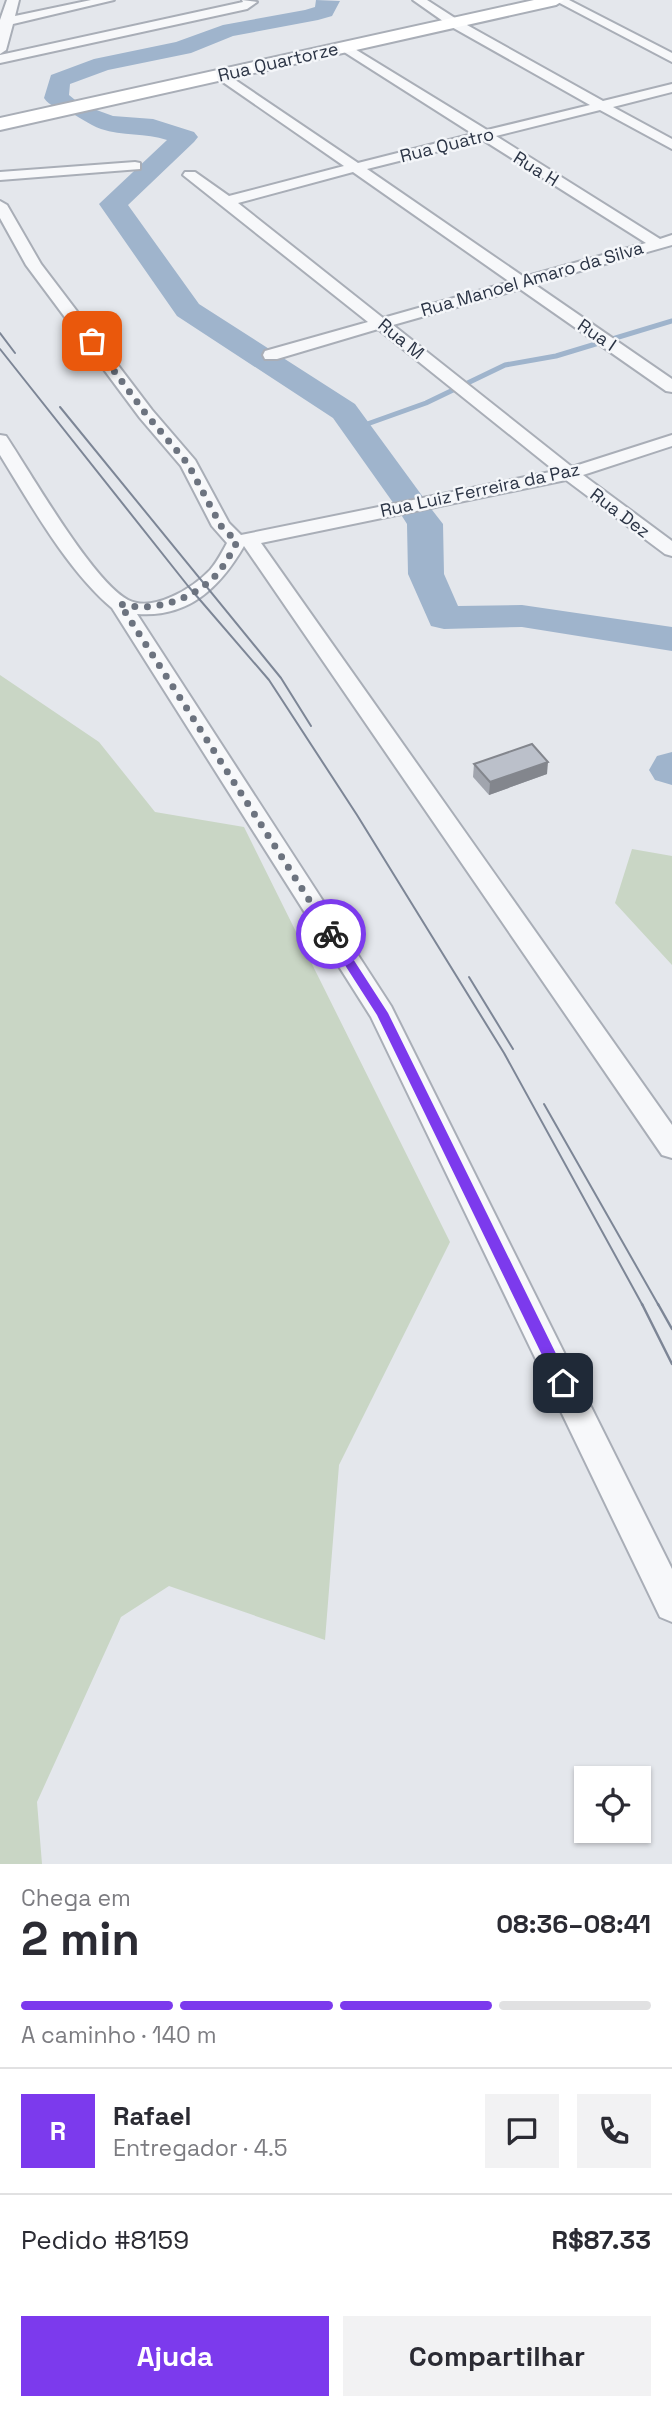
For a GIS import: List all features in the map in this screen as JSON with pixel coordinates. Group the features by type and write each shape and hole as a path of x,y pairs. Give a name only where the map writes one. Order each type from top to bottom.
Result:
{"street":[{"path":"0,50 5,22 13,0"},
{"path":"5,22 108,0"},
{"path":"0,59 247,5 251,2 248,0"},
{"path":"419,0 454,23 672,145"},
{"path":"558,0 672,58"},
{"name":"Rua Quartorze","path":"0,124 558,0"},
{"name":"Rua H","path":"345,47 484,136 665,242"},
{"name":"Rua I","path":"222,75 672,387"},
{"name":"Rua Quatro","path":"229,204 245,195 672,89"},
{"path":"0,176 135,166"},
{"name":"Rua M","path":"190,175 380,322 569,474"},
{"path":"0,205 34,265 146,414 188,464 221,526 243,540 672,1147"},
{"name":"Rua Manoel Amaro da Silva","path":"271,355 665,242"},
{"name":"Rua Luiz Ferreira da Paz","path":"243,540 569,474 672,439"},
{"path":"0,440 105,592 120,604 382,1013 672,1605"},
{"name":"Rua Dez","path":"569,474 672,550"},
{"path":"120,604 149,608 193,592 217,574 243,540"}],"green space":[{"path":"0,675 99,742 155,812 244,827 450,1242 339,1465 325,1640 169,1586 121,1617 37,1802 42,1864 0,1864"},
{"path":"632,849 672,856 672,965 615,903"}],"building":[{"path":"532,744 548,762 490,782 474,764"}],"waterway":[{"path":"68,104 56,98 59,80 73,74 102,64 183,48 218,33 311,15 324,11 329,1 327,0"},
{"path":"82,111 108,123 153,127 185,137 113,204 188,310 344,411 406,497"},
{"path":"356,428 426,403 505,365 556,356 672,321"},
{"path":"417,513 425,524 426,574 444,618 522,616 672,639"},
{"path":"672,766 672,771"}],"tram line":[{"path":"0,333 15,353"},
{"path":"0,349 188,586 269,680 357,815 504,1053 643,1306"},
{"path":"60,407 281,678 311,726"},
{"path":"469,977 513,1049"},
{"path":"544,1104 659,1306"},
{"path":"658,1304 672,1329"},
{"path":"643,1306 672,1364"}],"way so far":[{"path":"92,341 146,414 188,464 221,526 237,542 217,574 193,592 149,608 120,604 331,934"}],"route":[{"path":"331,934 382,1013 563,1383"}]}
